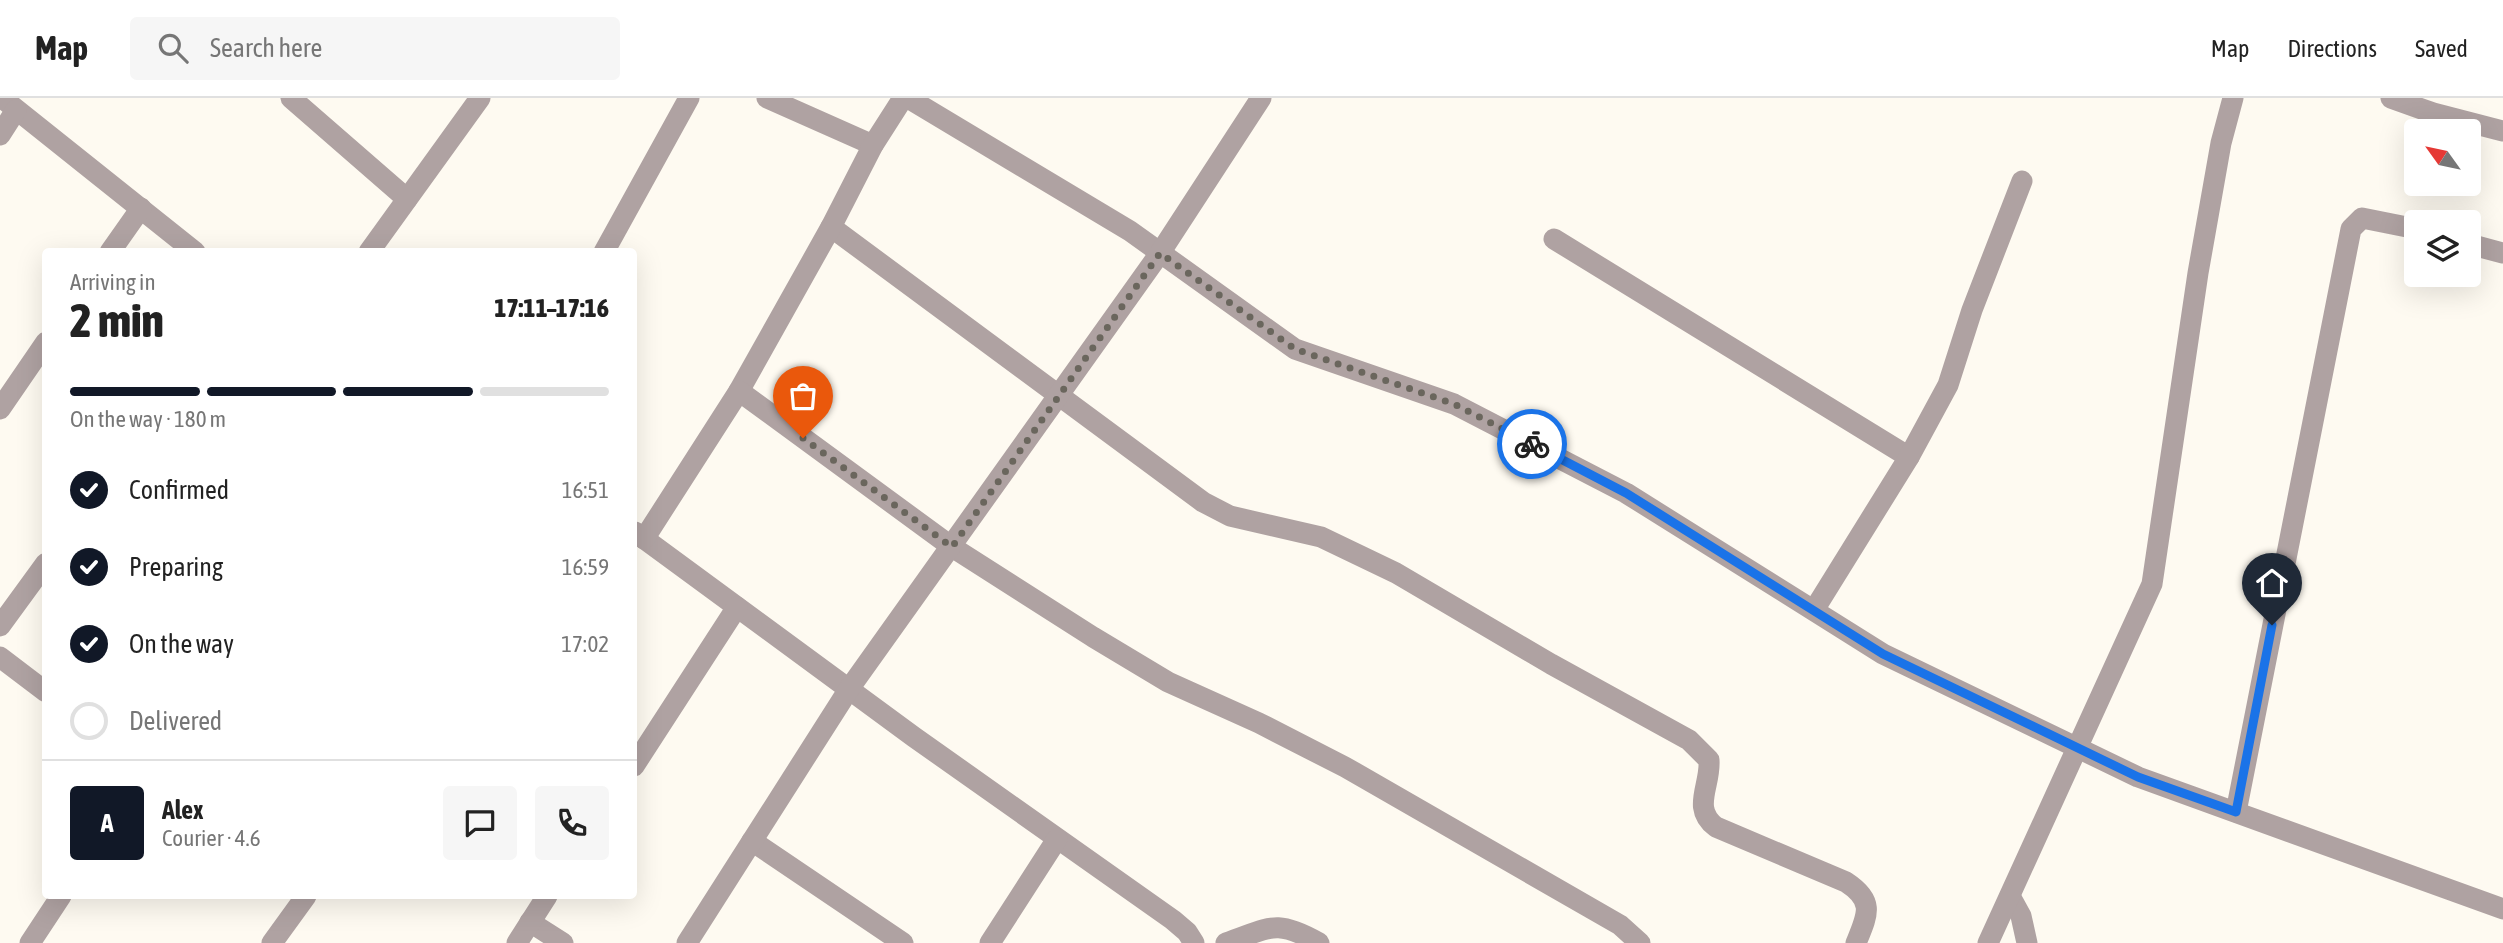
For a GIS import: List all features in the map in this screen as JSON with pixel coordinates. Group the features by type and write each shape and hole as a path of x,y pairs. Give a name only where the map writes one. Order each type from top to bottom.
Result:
{"street":[{"path":"291,98 407,199"},
{"path":"372,248 480,98"},
{"path":"606,248 689,98"},
{"path":"767,98 873,145"},
{"path":"1194,943 1187,932 1173,920 1057,839 639,535 739,391 831,227 873,145 905,98 1130,232 1295,349 1454,404 1626,493 1883,654 2138,777 2503,909"},
{"path":"687,943 849,689 1160,253 1261,98"},
{"path":"1988,943 2152,584 2198,273 2221,143 2233,98"},
{"path":"2390,98 2432,113 2503,131"},
{"path":"0,135 9,104 190,248"},
{"path":"1814,610 1909,457 1948,386 1972,310 2022,181"},
{"path":"113,248 141,208"},
{"path":"2236,812 2351,229 2362,218 2404,226"},
{"path":"831,227 1203,502 1230,516 1321,537 1396,573 1551,664 1689,740 1709,760 1710,773 1701,807 1706,820 1716,827 1846,882 1860,891 1867,902 1866,918 1856,943"},
{"path":"1554,239 1909,457"},
{"path":"2481,247 2503,253"},
{"path":"0,409 42,348"},
{"path":"739,391 952,547 1168,682 1259,723 1345,767 1620,925 1640,943"},
{"path":"3,613 42,568"},
{"path":"637,761 737,607"},
{"path":"0,657 42,689"},
{"path":"990,943 1057,839"},
{"path":"752,841 903,943"},
{"path":"2010,896 2021,916 2027,943"},
{"path":"30,943 59,899"},
{"path":"272,943 304,899"},
{"path":"517,943 545,899"},
{"path":"530,922 563,943"},
{"path":"1226,943 1269,926 1286,927 1319,943"}],"way so far":[{"path":"803,438 952,547 1160,253 1295,349 1454,404 1532,444"}],"route":[{"path":"1532,444 1626,493 1883,654 2138,777 2236,812 2272,625"}]}
